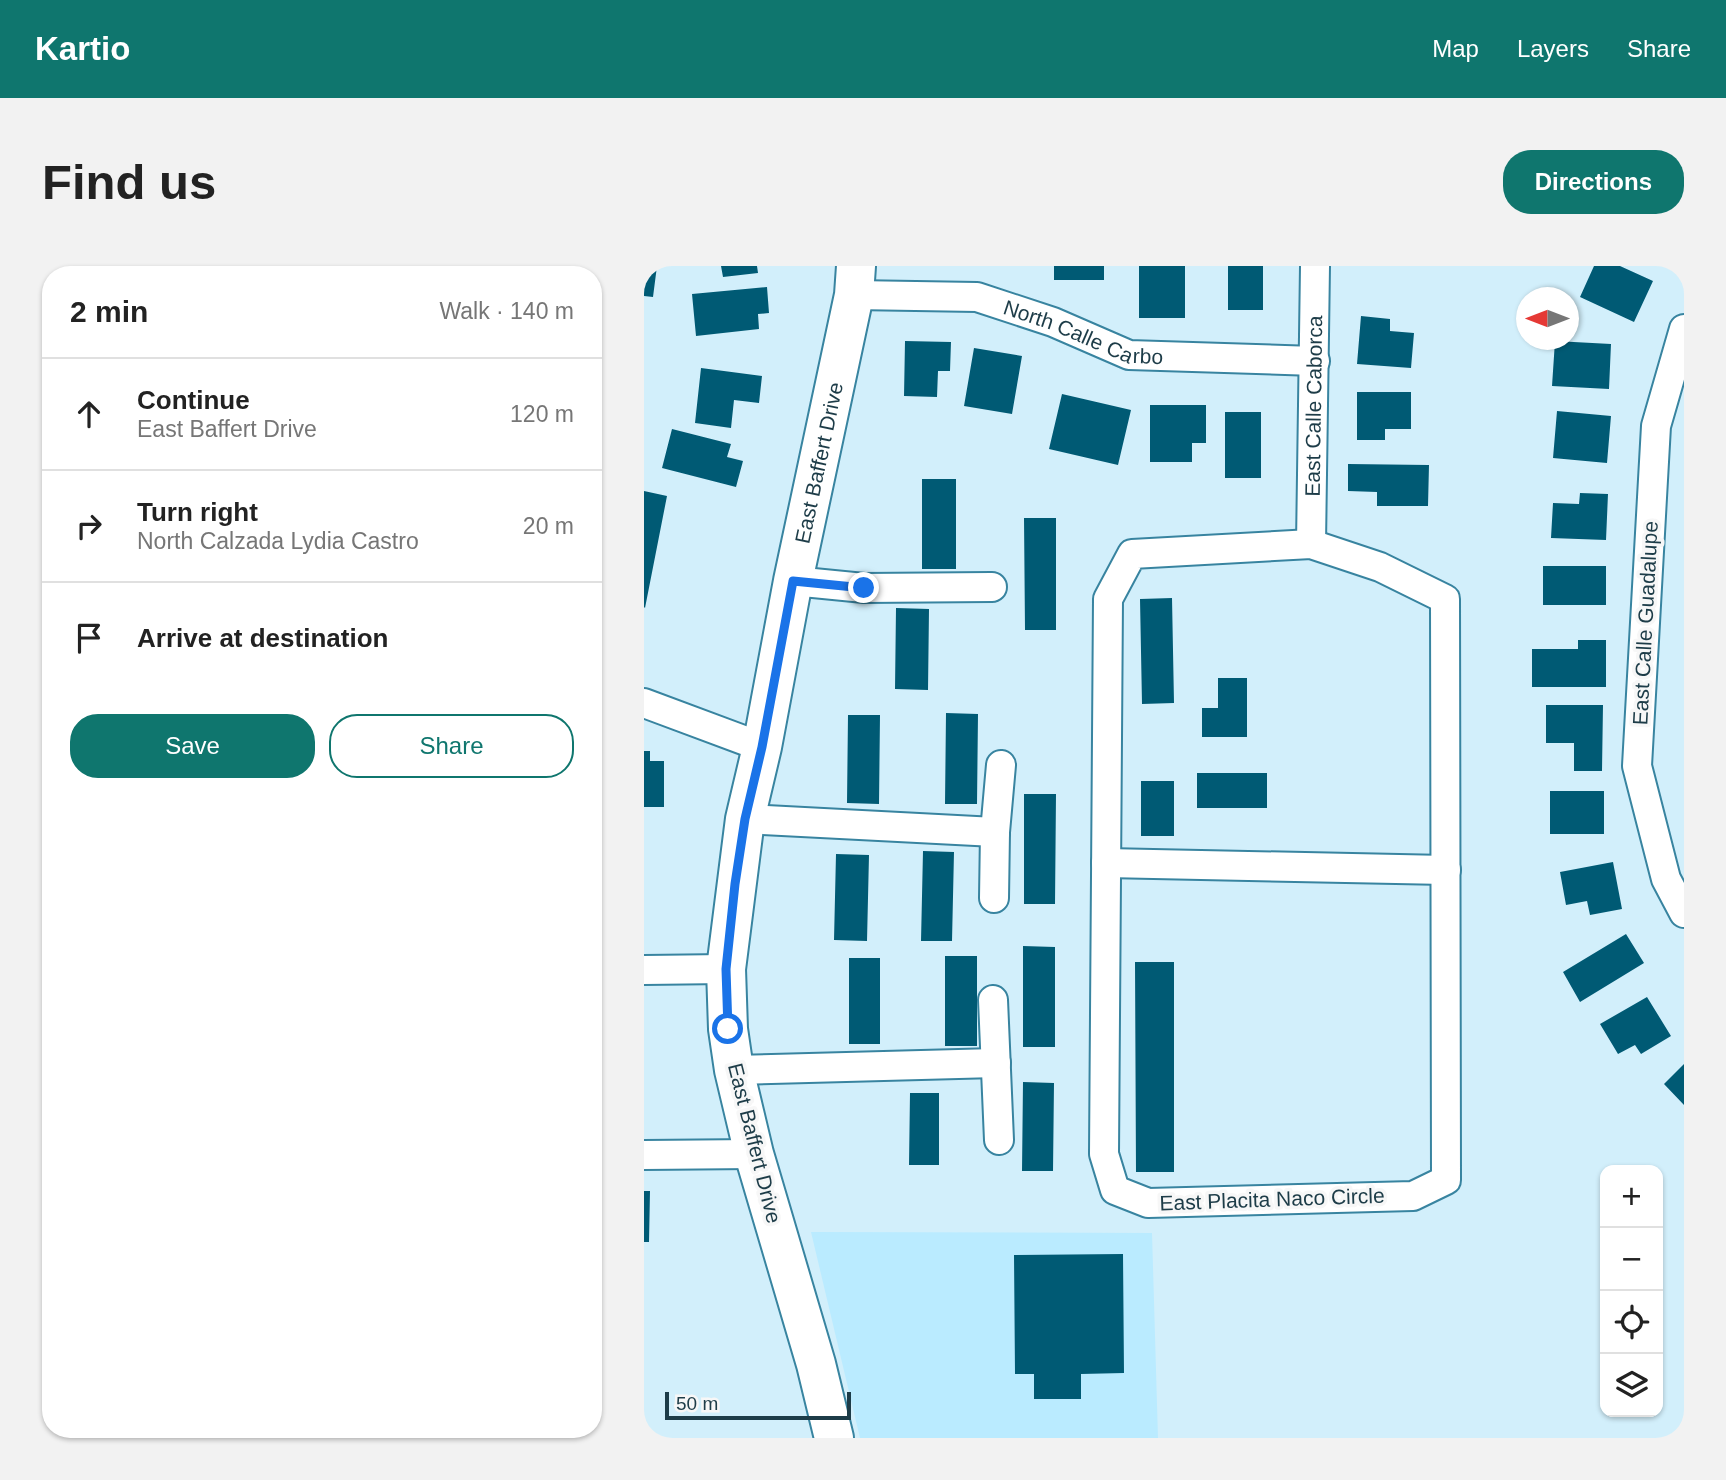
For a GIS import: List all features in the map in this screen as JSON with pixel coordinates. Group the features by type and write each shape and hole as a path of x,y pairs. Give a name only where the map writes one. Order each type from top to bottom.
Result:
{"street":[{"name":"East Calle Caborca","path":"1311,544 1315,266"},
{"name":"North Calle Carbo","path":"855,280 977,298 1053,322 1129,355 1315,361"},
{"name":"East Baffert Drive","path":"834,1438 816,1364 754,1154 734,1070 728,1029 726,969 745,819 762,747 855,280"},
{"name":"East Calle Guadalupe","path":"1684,329 1656,426 1637,766 1666,879 1684,913"},
{"name":"East Placita Naco Circle","path":"1311,544 1380,567 1445,599 1446,1180 1413,1196 1148,1203 1115,1190 1104,1154 1108,599 1132,554 1311,544"},
{"path":"793,581 864,588 992,587"},
{"path":"644,703 762,747"},
{"path":"994,898 995,832 1001,765"},
{"path":"745,819 995,832"},
{"path":"1106,863 1446,870"},
{"path":"644,970 726,969"},
{"path":"993,1000 999,1140"},
{"path":"734,1070 996,1063"},
{"path":"644,1155 754,1154"}],"shaded area":[{"path":"811,1232 1152,1233 1158,1438 860,1438"}],"building":[{"path":"644,266 657,266 653,297 644,296"},
{"path":"721,266 757,266 758,273 723,277"},
{"path":"1054,266 1104,266 1104,280 1054,280"},
{"path":"1139,266 1185,266 1185,318 1139,318"},
{"path":"1228,266 1263,266 1263,310 1228,310"},
{"path":"1594,266 1620,266 1653,281 1634,322 1580,297"},
{"path":"767,287 769,313 758,314 759,329 696,336 692,294"},
{"path":"1361,316 1390,319 1390,331 1414,333 1411,368 1357,364"},
{"path":"905,341 951,342 950,371 938,371 937,397 904,396"},
{"path":"1579,342 1611,344 1609,389 1552,386 1554,350 1579,350"},
{"path":"974,348 1022,356 1012,414 964,406"},
{"path":"701,368 762,376 759,403 734,400 731,428 695,423"},
{"path":"1357,392 1411,392 1411,429 1385,429 1385,440 1357,440"},
{"path":"1062,394 1131,410 1118,465 1049,449"},
{"path":"1150,405 1206,405 1206,443 1192,443 1192,462 1150,462"},
{"path":"1557,411 1611,416 1607,463 1553,458"},
{"path":"1225,412 1261,412 1261,478 1225,478"},
{"path":"672,429 731,444 727,457 743,461 736,487 662,468"},
{"path":"1348,464 1429,465 1428,506 1377,506 1377,492 1348,491"},
{"path":"922,479 956,479 956,569 922,569"},
{"path":"644,491 667,496 645,608 644,607"},
{"path":"1580,493 1608,494 1606,540 1551,538 1553,503 1579,504"},
{"path":"1024,518 1056,518 1056,630 1025,630"},
{"path":"1543,566 1606,566 1606,605 1543,605"},
{"path":"1172,598 1174,703 1142,704 1140,599"},
{"path":"896,608 929,609 928,690 895,689"},
{"path":"1578,640 1606,640 1606,687 1532,687 1532,649 1578,649"},
{"path":"1218,678 1247,678 1247,737 1202,737 1202,708 1218,708"},
{"path":"1546,705 1603,705 1602,771 1574,771 1574,743 1546,743"},
{"path":"946,713 978,714 977,804 945,804"},
{"path":"848,715 880,715 879,804 847,803"},
{"path":"644,751 650,751 650,761 664,761 664,807 644,807"},
{"path":"1197,773 1267,773 1267,808 1197,808"},
{"path":"1141,781 1174,781 1174,836 1141,836"},
{"path":"1550,791 1604,791 1604,834 1550,834"},
{"path":"1024,794 1056,794 1055,904 1024,904"},
{"path":"923,851 954,852 952,941 921,941"},
{"path":"836,854 869,855 867,941 834,940"},
{"path":"1613,862 1622,909 1590,915 1587,901 1566,905 1560,872"},
{"path":"1626,934 1644,963 1580,1002 1563,972"},
{"path":"1023,946 1055,947 1055,1047 1023,1047"},
{"path":"945,956 977,956 977,1046 945,1046"},
{"path":"849,958 880,958 880,1044 849,1044"},
{"path":"1135,962 1174,962 1174,1172 1136,1172"},
{"path":"1647,997 1671,1036 1641,1054 1635,1045 1618,1054 1600,1024"},
{"path":"1684,1064 1684,1105 1664,1084"},
{"path":"1023,1082 1054,1083 1053,1171 1022,1171"},
{"path":"910,1093 939,1093 939,1165 909,1165"},
{"path":"644,1191 650,1191 649,1242 644,1242"},
{"path":"1123,1254 1124,1373 1081,1374 1081,1399 1034,1399 1034,1374 1015,1374 1014,1255"}],"route":[{"path":"728,1029 726,969 735,884 745,819 762,747 793,581 864,588"}]}
